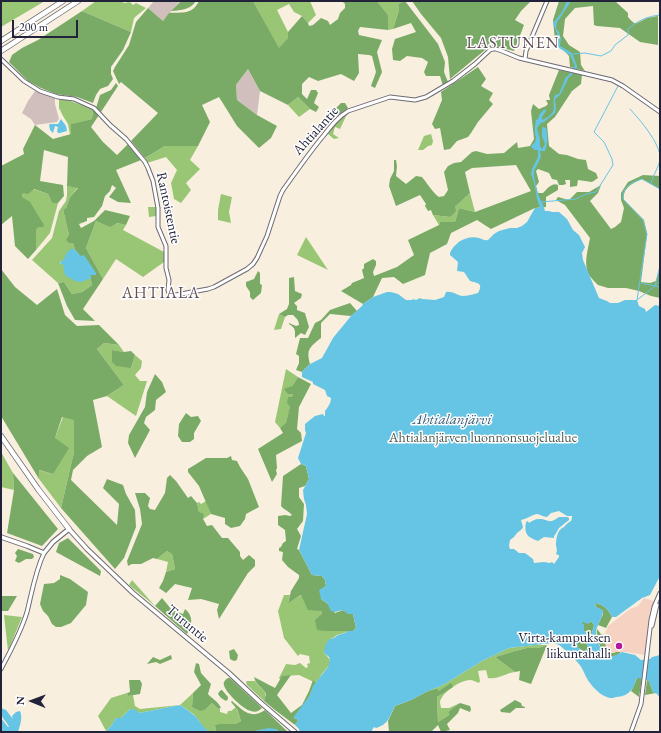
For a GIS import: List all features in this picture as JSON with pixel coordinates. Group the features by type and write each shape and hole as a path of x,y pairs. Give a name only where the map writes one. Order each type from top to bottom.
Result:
{"highway":[{"path":"1,41 63,1"},
{"path":"1,51 78,1"},
{"path":"1,54 16,41"},
{"path":"1,432 12,451"},
{"path":"1,436 38,489 69,529"}],"main road":[{"path":"1,537 44,553 53,542 69,529"},
{"name":"Turuntie","path":"69,529 87,549 133,593 229,673 295,732"}],"street":[{"path":"525,59 526,51 547,1"},
{"name":"Ahtialantie","path":"170,296 208,290 247,269 253,264 267,236 283,190 315,146 333,124 344,114 348,111 390,97 415,100 426,97 453,81 490,50 496,49 515,57 618,82 660,112"},
{"name":"Rantoistentie","path":"2,60 24,81 40,91 74,99 94,108 126,139 145,162 153,181 158,227 166,246 166,268 169,280 168,290 170,296"},
{"path":"1,669 23,622 39,564 44,553"},
{"path":"632,732 641,704 653,610 660,593"}],"shaded area":[{"path":"154,1 180,1 163,21 148,8"},
{"path":"248,69 260,91 257,115 237,100 236,85"},
{"path":"35,91 55,98 59,119 57,122 35,125 31,119 22,113"},
{"path":"644,598 654,601 650,611 645,655 626,652 609,653 605,645 605,634 608,626 630,609 638,606"}],"green space":[{"path":"1,1 45,1 1,27"},
{"path":"96,1 130,2 133,5 136,3 146,8 134,18 131,32 82,11"},
{"path":"181,1 196,1 188,8 171,11"},
{"path":"199,1 253,1 279,48 288,38 288,32 302,16 309,26 313,25 321,18 328,21 330,25 338,19 340,13 345,8 345,4 343,2 377,1 388,15 388,30 360,27 358,31 359,35 382,40 377,52 382,72 375,88 371,86 376,72 372,56 358,54 359,73 354,81 341,74 318,81 309,77 302,84 302,94 307,99 311,90 316,90 318,93 314,103 319,107 316,112 310,109 298,97 288,105 260,91 248,69 236,85 237,100 257,115 277,126 271,138 259,148 237,126 219,97 202,105 210,122 198,146 165,146 145,158 131,141 158,113 121,82 119,84 113,71 129,45 136,22 148,8 163,21 169,13 190,11"},
{"path":"253,1 310,1 316,15 308,23 302,16 294,12 289,4 277,10 288,32 288,38 279,49"},
{"path":"377,1 406,1 398,4 399,10 393,29 388,30 388,15"},
{"path":"405,1 438,44 445,62 444,72 448,82 443,86 440,76 426,76 424,72 428,62 422,58 407,56 400,61 393,60 392,49 395,39 416,32 411,23 393,29 399,10 398,4"},
{"path":"412,1 531,1 521,11 515,20 524,25 514,51 491,45 450,79 448,57 441,38"},
{"path":"559,1 615,1 628,13 628,17 634,23 658,16 658,45 640,42 620,28 594,25 593,6 575,8 565,19 563,36 569,45 580,52 581,65 585,71 570,67 569,56 555,41 553,20"},
{"path":"82,11 131,32 123,50 111,67 113,79 108,86 100,89 93,103 77,97 56,94 41,88 28,81 9,62 12,55 22,48 38,40"},
{"path":"478,67 486,79 481,86 493,93 489,100 493,104 468,137 457,141 450,149 444,150 440,128 435,129 432,124 442,100 441,92"},
{"path":"559,70 582,75 581,84 572,91 555,117 547,124 549,146 559,154 586,160 588,169 596,173 598,178 592,182 578,180 577,186 570,187 570,180 565,180 566,184 559,185 557,180 552,179 549,173 538,169 536,171 539,182 536,186 538,193 543,193 554,184 558,185 558,190 546,197 546,207 535,208 491,229 477,220 451,233 447,244 430,253 425,275 403,284 394,277 382,278 373,297 363,304 341,291 352,283 364,278 362,270 364,268 364,264 373,259 376,261 373,272 374,276 397,267 414,255 408,240 439,225 440,222 455,222 459,208 475,212 531,191 516,165 472,168 465,172 470,193 455,207 456,211 450,217 433,215 431,210 428,211 425,206 426,204 420,195 396,206 389,186 390,179 394,171 394,160 396,160 396,176 406,184 416,176 422,177 439,197 444,196 448,190 444,172 448,166 461,162 472,152 476,151 487,154 504,153 517,142 518,148 530,146 534,139 531,111 533,104 539,109 548,104 546,100 550,100 549,95"},
{"path":"116,83 118,86 101,112 96,108 100,95 111,90"},
{"path":"298,97 310,109 299,117 288,105"},
{"path":"64,99 93,110 92,119 72,124 70,135 68,124 59,108 59,100"},
{"path":"341,103 345,103 348,108 338,115 336,108"},
{"path":"93,110 99,115 91,127 103,142 117,155 128,144 141,160 116,170 131,203 118,202 109,197 116,188 112,185 110,191 105,196 102,206 94,217 87,218 87,221 79,224 81,228 94,221 105,210 130,216 126,225 118,223 110,227 96,221 86,248 103,279 83,309 95,321 75,320 67,306 58,283 64,282 72,294 82,292 92,285 90,275 81,257 75,250 73,243 69,243 66,240 69,235 63,209 66,208 70,197 78,188 67,186 68,157 44,150 40,181 63,185 64,196 58,203 52,203 48,194 34,189 28,194 23,193 22,197 30,202 44,225 43,227 36,229 36,250 28,259 15,246 12,216 1,225 1,166 24,154 23,149 35,125 53,139 71,134 71,124 92,119"},
{"path":"347,114 340,129 335,127 333,134 339,138 334,139 328,134 334,125"},
{"path":"431,134 433,141 432,145 423,150 418,150 424,136"},
{"path":"165,146 198,146 190,160 200,169 186,183 191,190 181,203 174,199 171,183 177,170 166,157 147,163 145,158"},
{"path":"643,175 660,176 660,189 642,179 626,189 624,200 644,220 647,234 641,282 650,283 656,281 660,271 660,298 626,288 608,288 598,285 589,275 586,266 586,257 590,238 565,205 556,200 558,197 569,200 577,192 589,192 601,185 598,193 590,201 611,229 621,222 624,208 621,200 621,193 628,182"},
{"path":"67,186 78,187 70,197 66,208 63,209 69,235 75,250 68,254 65,260 60,262 60,264 63,264 87,279 91,279 92,285 82,292 72,294 64,282 58,283 32,260 52,238 59,211 66,201"},
{"path":"33,189 48,194 52,203 58,203 50,233 36,250 35,228 39,227 22,197 23,193"},
{"path":"470,193 475,212 459,208 455,222 440,222 439,225 433,215 450,217 455,207"},
{"path":"221,194 232,197 229,212 231,223 218,220"},
{"path":"148,207 156,207 156,216 149,217"},
{"path":"96,221 110,226 119,223 126,225 123,230 164,252 164,262 143,277 116,259 103,279 86,248"},
{"path":"306,237 328,270 297,255"},
{"path":"1,269 15,287 37,305 57,289 65,315 77,326 99,325 119,345 104,343 97,349 124,385 107,396 93,400 102,447 87,456 73,470 71,480 117,525 119,504 103,488 107,479 123,485 135,510 136,527 124,558 115,569 61,508 74,452 74,420 62,417 55,438 69,448 53,474 39,470 39,479 1,416"},
{"path":"258,271 260,273 260,284 262,285 261,293 253,300 250,297 250,292 246,286 246,282 254,279"},
{"path":"294,277 295,291 302,294 301,298 294,303 297,306 297,310 305,313 309,327 305,335 301,333 295,338 295,330 289,323 296,326 299,325 297,319 293,315 288,315 285,317 279,314 287,309 289,304 289,278"},
{"path":"350,303 357,311 351,316 330,314 321,323 321,338 310,349 308,355 310,364 302,372 296,370 299,363 299,356 296,354 300,338 308,338 315,323 321,320 330,310"},
{"path":"279,314 285,317 281,329 274,330"},
{"path":"104,343 119,345 124,352 112,350 131,368 135,355 142,361 141,368 135,375 140,381 147,381 136,416 107,396 124,385 97,349"},
{"path":"112,350 124,352 131,351 135,355 131,368 116,366 112,362"},
{"path":"286,369 298,377 292,386 293,394 286,424 280,428 275,422"},
{"path":"155,374 162,382 166,392 156,400 155,410 146,417 144,423 150,430 135,458 128,443 129,435 145,407 147,392"},
{"path":"298,377 311,384 299,407 297,429 301,433 302,441 276,455 277,474 272,482 258,449 283,433 280,428 286,423 290,406 287,403 288,397 292,397 293,394 288,394 284,389 292,386"},
{"path":"186,413 191,417 198,416 201,421 194,433 194,439 190,442 182,442 178,436 179,424"},
{"path":"63,417 75,419 74,452 61,508 39,479 38,470 53,474 55,438"},
{"path":"1,452 13,473 14,490 1,487"},
{"path":"231,456 232,460 237,461 248,479 259,507 246,514 245,519 240,526 231,528 225,524 225,518 211,514 199,486 188,472 188,469 206,458 227,458"},
{"path":"301,464 306,466 309,479 305,486 299,488 299,497 304,504 303,521 297,529 301,536 297,549 299,550 312,575 322,576 325,580 326,586 323,588 321,599 328,604 335,613 343,610 353,614 356,628 353,631 317,630 315,620 322,614 322,611 308,610 301,595 288,603 291,591 299,578 299,575 288,567 282,560 283,552 279,551 279,548 286,541 285,530 278,525 278,516 292,515 281,506 283,476"},
{"path":"13,473 58,529 42,546 7,533 14,490"},
{"path":"170,475 188,498 191,496 197,503 199,512 204,514 203,519 207,526 212,525 222,538 228,538 240,552 240,556 243,560 249,555 255,560 255,566 248,573 219,619 217,610 219,604 201,599 188,600 192,588 175,584 166,593 159,588 166,572 175,569 172,554 167,551 157,559 153,558 141,564 132,564 128,566 127,561 142,524 140,509 135,493 145,493 150,498 148,506 150,509 155,510 165,493 167,478"},
{"path":"206,501 211,514 203,519 199,512 197,503 199,502 201,504"},
{"path":"68,538 101,571 100,576 56,552 59,543"},
{"path":"18,549 33,554 34,557 19,563 15,561 17,556 15,553"},
{"path":"167,551 172,554 175,569 166,572 168,562 157,559"},
{"path":"60,575 70,579 88,592 86,605 71,623 61,627 56,627 52,624 40,604 44,584 54,583 60,579"},
{"path":"132,580 155,606 129,585"},
{"path":"284,595 290,595 288,602 302,595 322,611 325,631 348,631 330,639 324,653 329,659 330,664 316,683 299,675 283,676 281,680 279,678 286,664 295,665 300,663 306,668 308,667 307,664 310,663 309,656 300,654 298,656 284,638 278,611"},
{"path":"1,596 17,596 8,611 2,611 2,626 1,626"},
{"path":"162,598 172,610 183,614 185,609 188,611 191,617 191,624 187,634 155,606"},
{"path":"595,603 606,608 612,617 606,628 598,625 603,611 596,607"},
{"path":"4,615 22,617 8,651"},
{"path":"591,621 594,625 591,634 584,631 584,625 582,622 589,623"},
{"path":"597,629 604,635 606,647 609,653 621,652 616,656 611,656 603,651 598,640"},
{"path":"578,639 583,640 586,643 588,647 586,651 583,651 577,647 576,641"},
{"path":"547,645 538,648 527,648 495,657 515,672 488,678 486,670 478,671 479,683 471,680 462,682 444,694 440,702 441,708 449,708 460,703 448,712 449,715 438,722 437,697 453,686 439,691 428,691 443,685 482,661 509,648"},
{"path":"547,645 531,684 519,680 520,671 515,672 495,657 527,648 538,648"},
{"path":"234,649 238,655 237,660 234,661 230,659 229,651"},
{"path":"171,655 172,659 160,664 156,662 147,664 153,657 160,660"},
{"path":"196,663 199,664 201,673 211,684 208,694 221,708 218,709 212,703 206,709 201,711 192,707 193,693 201,685 194,672"},
{"path":"291,675 277,695 291,713 302,705 313,680 316,683 307,700 294,718 298,721 295,725 264,701 266,694 256,682 254,677 275,688 282,676"},
{"path":"230,678 262,708 252,712 240,704 225,688 224,682"},
{"path":"637,678 642,678 639,697 631,691"},
{"path":"129,680 140,680 142,684 140,694 128,696 127,693 130,692"},
{"path":"647,680 649,681 653,692 656,693 645,695"},
{"path":"247,681 255,681 265,692 264,701 247,685"},
{"path":"451,683 453,687 437,697 438,722 449,715 448,712 460,703 470,706 471,709 470,712 460,708 458,713 447,724 450,730 441,732 438,725 431,732 389,732 388,721 395,706 428,691 437,689 439,691"},
{"path":"221,690 228,697 226,701 218,694"},
{"path":"127,693 128,696 133,695 135,706 140,709 180,705 139,713 130,709 121,718 116,718 106,731 98,716 111,698"},
{"path":"193,693 192,707 206,709 212,703 220,709 220,712 227,714 228,711 231,711 236,707 241,721 235,724 215,725 216,732 211,732 206,730 193,714 180,705"},
{"path":"515,700 521,703 525,708 516,708 510,713 501,712 500,710"},
{"path":"232,701 247,713 255,714 265,710 288,732 278,731 276,729 250,732 216,732 215,725 235,724 241,721 237,709 231,702"}],"water":[{"name":"Ahtialanjärvi","path":"567,1 571,1 557,22 556,28 561,39 560,46 572,53 577,68 569,77 560,95 555,99 555,113 541,123 537,128 540,146 542,149 545,144 542,136 542,128 546,128 547,146 545,151 540,151 541,157 534,171 537,191 545,211 559,212 567,219 573,230 579,235 585,247 582,253 583,260 599,298 610,303 618,303 625,300 637,300 639,306 645,309 646,312 655,305 660,306 660,576 650,595 642,598 616,617 612,617 604,606 595,604 596,607 603,610 596,632 599,645 607,655 611,656 622,652 635,655 641,660 650,659 660,655 660,698 653,692 649,681 637,678 633,688 627,694 613,698 604,696 592,685 581,666 573,657 560,646 552,643 509,648 482,661 443,685 395,706 386,722 376,728 374,727 372,730 373,732 300,732 295,725 298,721 297,719 293,718 310,695 313,686 328,667 330,661 329,657 324,653 327,642 338,635 348,631 353,631 356,628 353,614 348,614 343,610 334,612 329,608 328,604 321,599 319,590 326,586 325,580 322,576 312,575 299,550 307,514 303,490 309,479 306,466 301,464 298,458 306,433 305,424 315,416 323,414 325,416 325,411 331,398 327,396 325,390 302,377 302,372 310,364 322,358 333,338 351,316 363,304 373,297 391,292 398,294 406,300 416,300 420,298 435,300 444,297 446,292 462,296 478,293 480,290 480,285 470,281 464,272 457,271 458,262 450,255 452,249 462,240 475,237 488,240 499,231 522,226 527,222 535,208 540,208 531,174 538,157 538,150 531,147 535,142 536,137 536,120 546,109 542,120 553,112 555,95 559,94 566,77 575,66 570,55 558,46 559,38 553,23 562,12","holes":["559,511 567,516 572,516 572,518 571,521 561,528 558,534 556,554 559,555 559,557 554,564 552,562 534,563 533,559 525,553 519,553 514,549 510,549 510,540 523,527 521,520 537,514 547,517 551,513","591,621 594,625 592,633 590,634 584,631 584,625 582,623 588,624","578,639 583,640 588,647 586,651 583,651 577,647 578,643 576,641"]},
{"path":"61,119 66,126 67,131 58,133 58,127 55,126 53,133 50,130 49,125 58,124"},
{"path":"74,249 81,256 84,255 96,275 90,275 91,279 79,282 65,275 63,264 60,264 61,261 64,260 67,252"},
{"path":"559,517 567,517 569,520 559,528 554,538 544,537 538,541 531,538 526,532 526,522 528,521 529,523 542,519 550,521"},
{"path":"180,705 189,711 210,732 105,732 116,718 121,718 130,709 136,710 139,713"},
{"path":"1,708 6,710 13,719 12,716 16,712 20,711 21,719 18,732 1,732 1,718 9,727 2,717"},
{"path":"269,728 283,732 250,732"}],"waterway":[{"path":"573,54 585,53 601,56 611,51 615,45 628,35 628,29 635,24 643,19 660,15"},
{"path":"541,202 576,199 586,194 596,192 613,165 612,159 604,142 594,132 618,86"},
{"path":"630,109 654,139 659,153 660,159 651,183"},
{"path":"637,300 647,234 643,220 623,199 623,195 628,186 642,179 660,189"},
{"path":"637,300 655,286 660,266"},
{"path":"656,285 660,281"},
{"path":"641,283 660,287"}],"place":[{"name":"Virta-kampuksen liikuntahalli","path":"619,646"}],"district":[{"name":"LASTUNEN","path":"513,44"},
{"name":"AHTIALA","path":"161,294"}],"park label":[{"name":"Ahtialanjärven luonnonsuojelualue","path":"483,438"}]}
